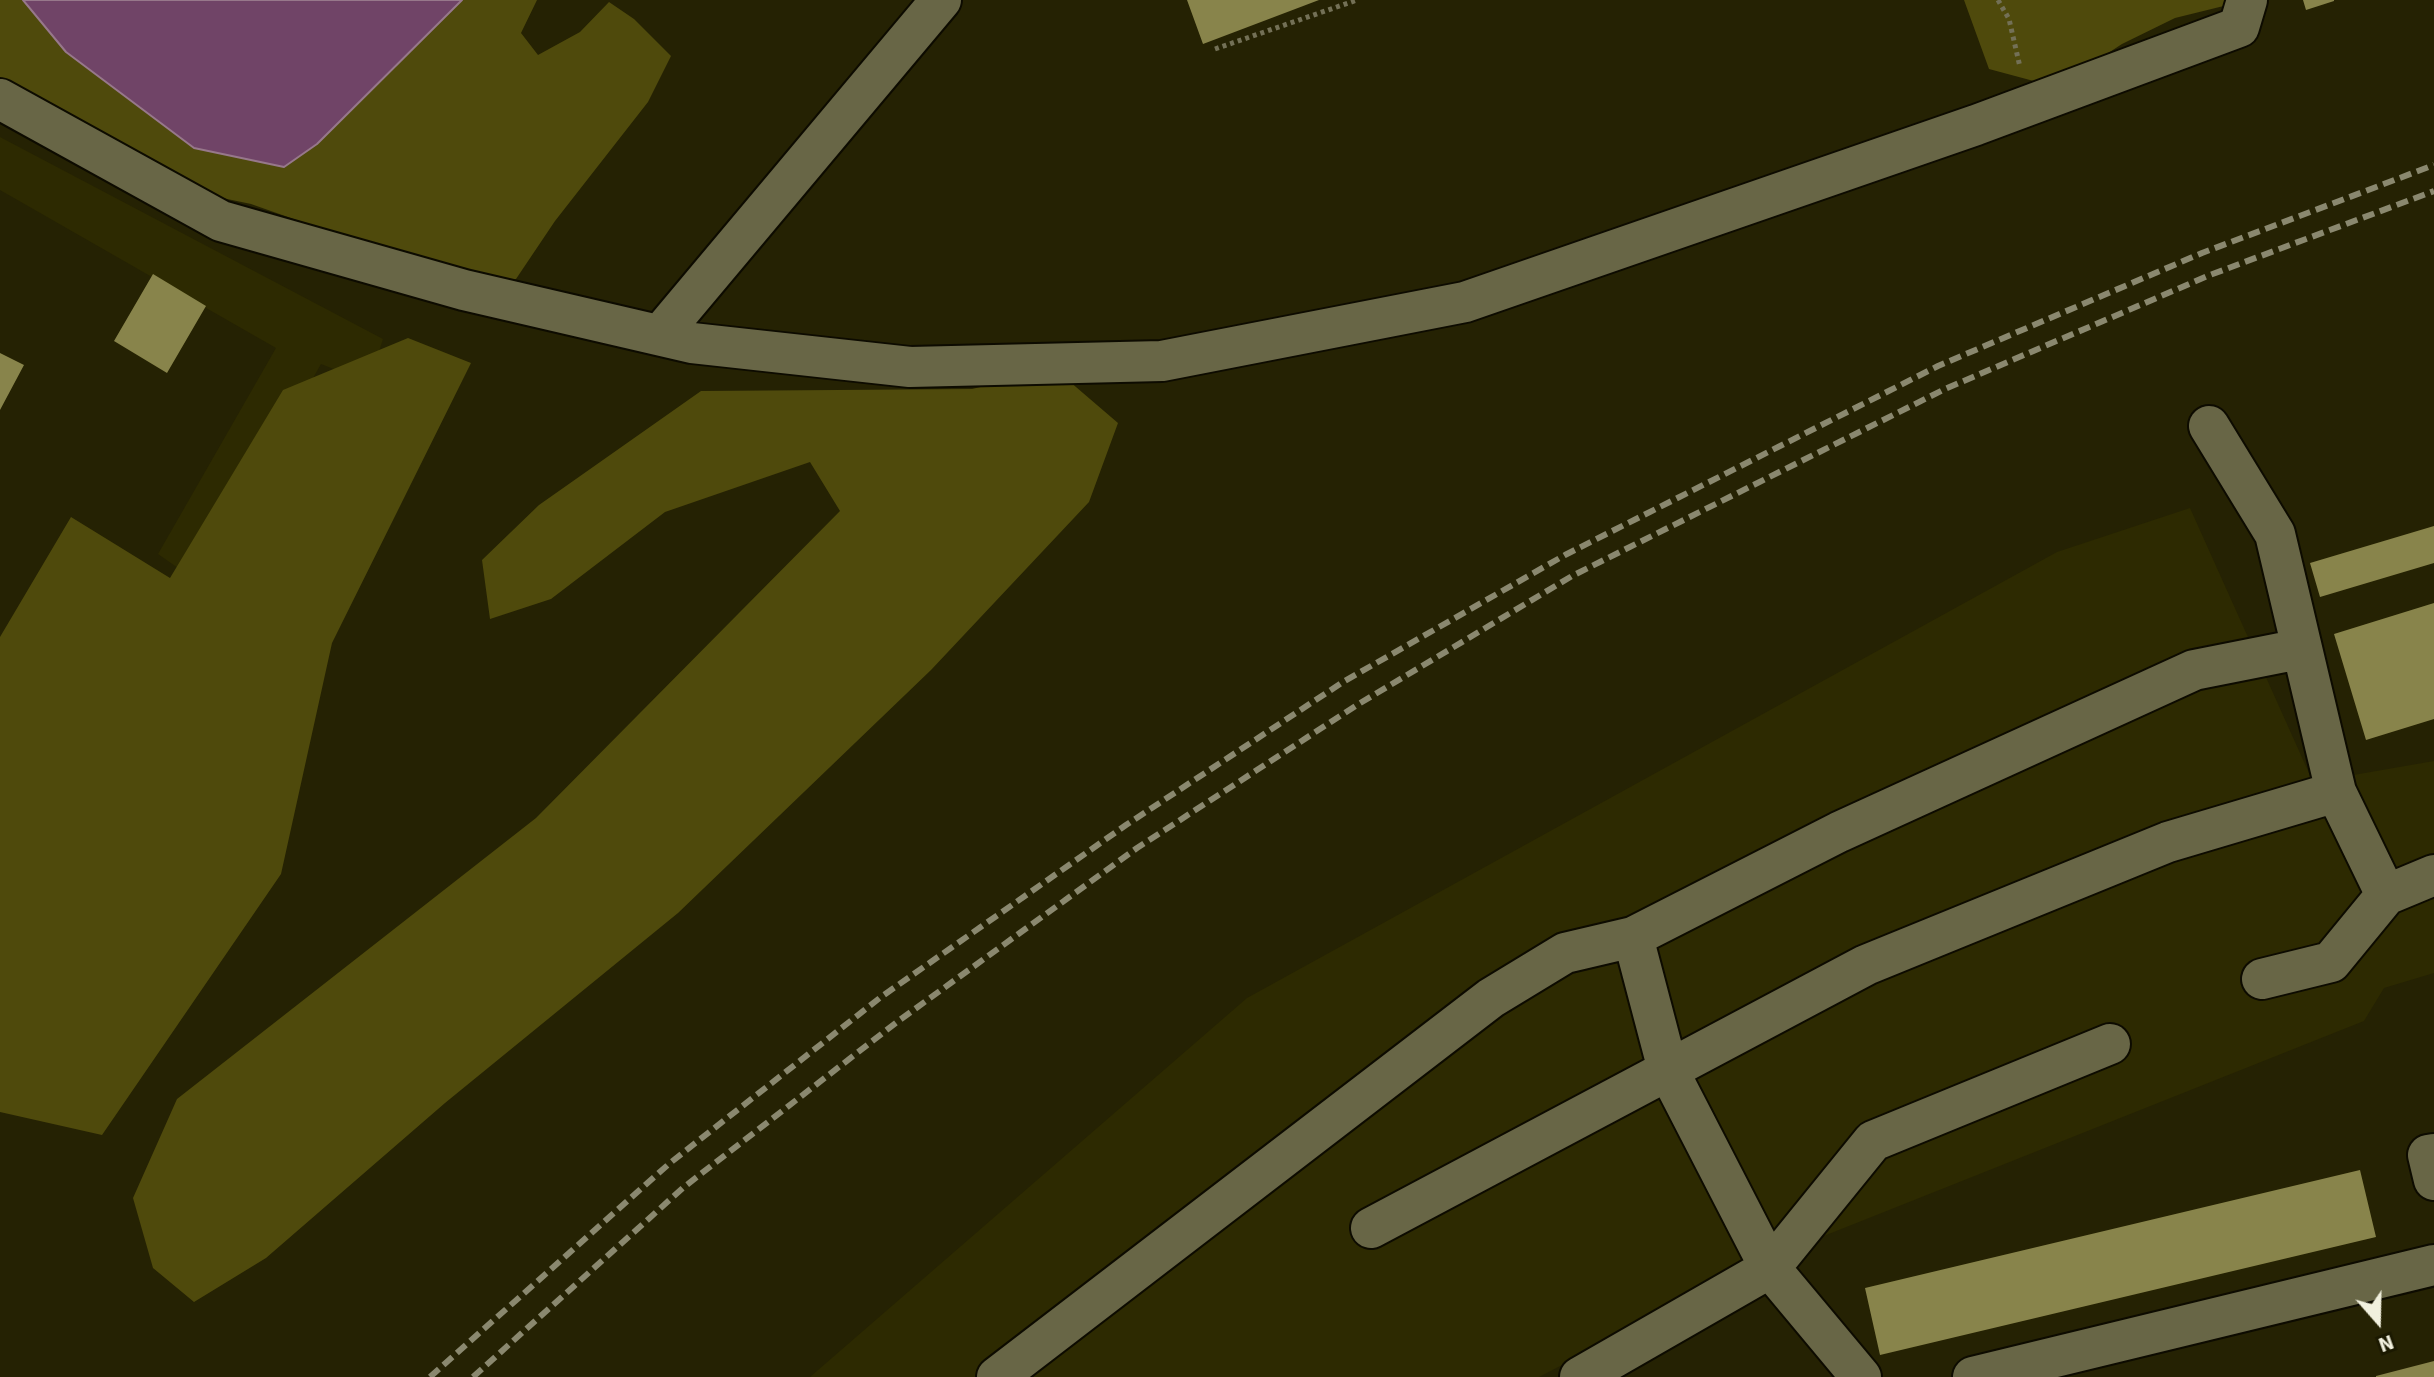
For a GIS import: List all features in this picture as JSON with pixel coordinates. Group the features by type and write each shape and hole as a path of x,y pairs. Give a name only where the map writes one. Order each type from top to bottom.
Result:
{"street":[{"path":"660,335 941,0"},
{"path":"0,99 221,221 464,290 692,343 910,367 1162,361 1465,302 2028,106 2243,14"},
{"path":"2209,426 2275,534 2336,792 2386,895"},
{"path":"997,1377 1491,998 1565,953 1633,937 1839,832 2194,670 2300,649"},
{"path":"1371,1228 1866,965 2168,842 2336,792"},
{"path":"2262,979 2331,962 2386,895 2434,875"},
{"path":"1633,937 1668,1070 1770,1268 1861,1377"},
{"path":"1580,1377 1770,1268 1873,1141 2110,1044"},
{"path":"2434,1154 2428,1155 2434,1180"},
{"path":"1973,1377 2434,1265"}],"path":[{"path":"1215,49 1357,0"},
{"path":"1998,0 2009,19 2028,106"}],"shaded area":[{"path":"0,0 23,0 66,52 284,167 317,144 462,0 537,0 521,33 538,55 580,32 609,2 634,19 671,56 648,102 555,221 516,279 492,289 251,204 189,191 0,91"},
{"path":"23,0 462,0 317,144 284,167 194,148 66,52"},
{"path":"1964,0 2248,0 2175,18 2122,44 2056,87 1989,69"},
{"path":"0,137 383,339 369,383 321,364 198,582 158,554 276,348 0,190"},
{"path":"408,338 471,363 332,643 281,874 102,1135 0,1112 0,637 71,517 170,578 283,390"},
{"path":"1055,369 1118,423 1089,502 931,670 678,913 445,1103 266,1258 194,1302 153,1268 133,1198 177,1099 536,818 840,511 810,462 665,512 551,599 490,619 482,560 539,505 701,391 972,389"},
{"path":"2190,508 2313,782 2434,761 2434,973 2384,988 2364,1021 1766,1259 1539,1377 810,1377 1247,998 2057,552"}],"building":[{"path":"1187,0 1319,0 1203,44"},
{"path":"2303,0 2334,0 2334,1 2306,10"},
{"path":"153,274 206,306 167,373 114,341"},
{"path":"0,353 24,365 0,410"},
{"path":"2434,526 2434,563 2320,597 2310,563"},
{"path":"2434,603 2434,719 2366,740 2334,634"},
{"path":"2360,1170 2376,1237 1880,1355 1865,1288"},
{"path":"2434,1361 2434,1377 2376,1377 2376,1376"}],"railway":[{"path":"430,1377 670,1163 881,997 1126,825 1343,682 1565,555 1938,366 2202,253 2434,165"},
{"path":"473,1377 684,1187 897,1022 1137,848 1357,705 1572,576 1945,389 2210,275 2434,191"}]}
